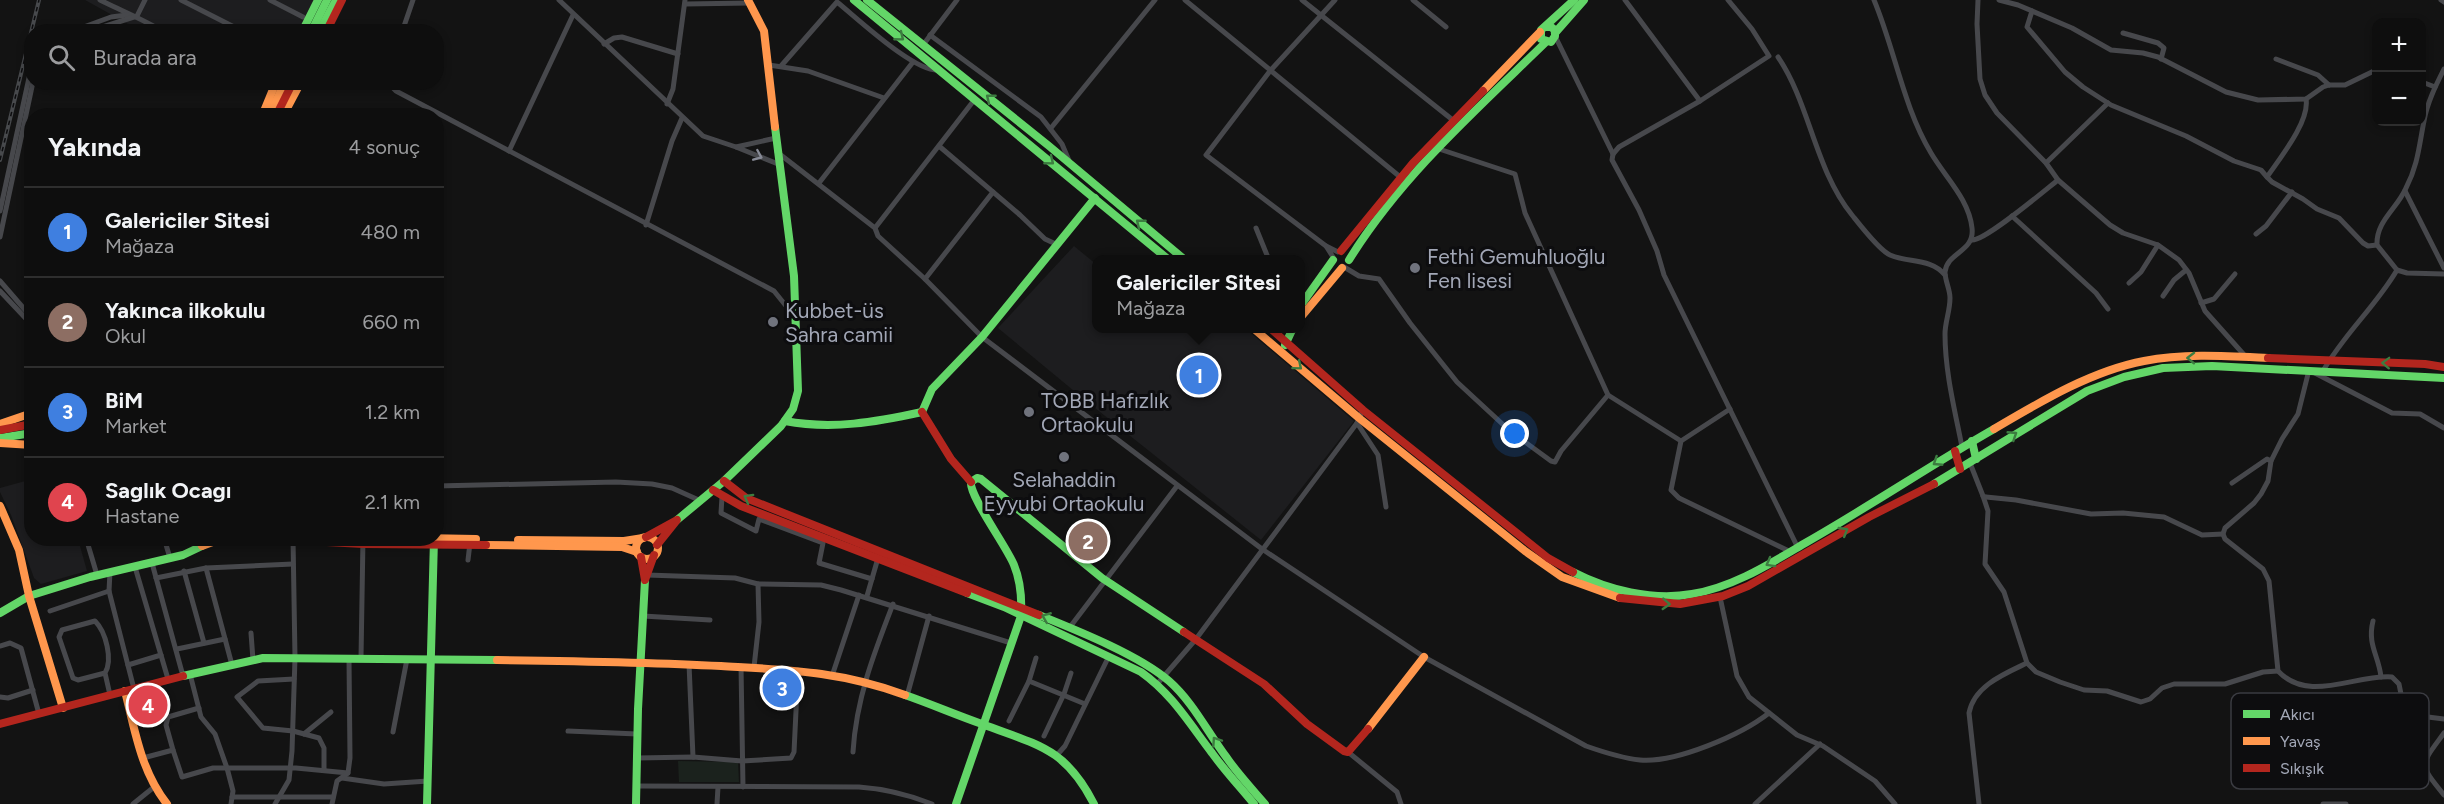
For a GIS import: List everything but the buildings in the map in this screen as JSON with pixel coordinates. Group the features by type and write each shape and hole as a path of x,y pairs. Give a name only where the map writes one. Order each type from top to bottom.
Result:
{"main road":[{"path":"306,24 318,0"},
{"path":"315,24 327,0"},
{"path":"323,24 336,0"},
{"path":"330,24 342,0"},
{"path":"855,0 1163,255"},
{"path":"867,0 1071,164 1179,255"},
{"path":"1305,299 1336,255 1413,164 1542,29 1574,0"},
{"path":"1305,312 1346,264 1364,236 1436,148 1555,34 1584,0"},
{"path":"646,578 637,544 645,537 677,520 724,481 785,421 798,391 794,276 778,164 769,65 764,31 749,1"},
{"path":"1542,29 1551,27 1555,34"},
{"path":"1542,29 1540,37 1547,42"},
{"path":"265,108 273,90"},
{"path":"273,108 281,90"},
{"path":"280,108 289,90"},
{"path":"288,108 297,90"},
{"path":"922,412 932,389 982,337 1095,198"},
{"path":"1336,255 1347,255 1346,264"},
{"path":"1336,255 1336,266 1346,264"},
{"path":"1259,333 1525,551 1562,577 1605,594 1633,601 1680,604 1720,597 1748,586 1869,517 1960,469 2087,391 2124,377 2163,368 2212,366 2444,378"},
{"path":"1275,333 1360,417 1548,558 1569,571 1601,585 1628,592 1673,596 1700,592 1727,584 1794,550 1853,517 1972,441 2058,394 2103,373 2130,364 2175,357 2246,357 2425,364 2444,367"},
{"path":"1284,341 1285,333"},
{"path":"1278,349 1290,333"},
{"path":"785,421 803,425 829,426 864,423 922,412"},
{"path":"922,412 951,459 970,482 972,491 995,530 1022,585 1022,612 956,804"},
{"path":"0,424 24,416"},
{"path":"0,430 24,426"},
{"path":"0,441 24,435"},
{"path":"0,441 24,444"},
{"path":"1972,441 1973,461"},
{"path":"1958,449 1960,469"},
{"path":"970,482 977,478 981,479 1106,580 1264,684 1337,748 1348,752 1424,657"},
{"path":"724,481 746,498 1022,612 1161,680 1207,746 1254,804"},
{"path":"713,490 722,497 879,558 1022,612 1070,627 1136,660 1188,702 1228,760 1265,804"},
{"path":"1,509 19,550 29,596 63,708"},
{"path":"636,804 640,662 646,578 657,545 677,520"},
{"path":"444,541 624,541 645,537 654,540 657,545"},
{"path":"470,541 622,548 648,558 654,555"},
{"path":"0,613 29,596 97,575 183,555 202,546"},
{"path":"427,804 434,546"},
{"path":"0,724 168,679 253,660 361,658 640,662 798,669 833,673 864,682 1028,741 1058,755 1086,787 1095,804"},
{"path":"125,691 143,758 159,801 167,804"}],"street":[{"path":"100,0 129,15"},
{"path":"112,24 137,16 145,0"},
{"path":"181,0 228,24"},
{"path":"270,0 303,17"},
{"path":"405,24 413,0"},
{"path":"559,0 703,136 778,164"},
{"path":"923,45 957,0"},
{"path":"1051,128 1155,0"},
{"path":"1185,0 1399,176"},
{"path":"1302,0 1454,121"},
{"path":"1335,0 1270,71 1206,154 1336,255"},
{"path":"1413,0 1446,27"},
{"path":"1625,0 1700,101"},
{"path":"1612,154 1619,147 1700,101 1768,56 1752,29 1728,0"},
{"path":"1874,0 1887,30 1894,63 1920,132 1931,154 1969,213 1973,230 1972,240 1967,247 1947,263 1946,276 1950,301 1945,338 1958,449"},
{"path":"1978,0 1978,58 1980,79 1985,95 2014,133 2046,164 2058,180 2123,233 2158,245 2179,260 2211,319 2246,357"},
{"path":"1999,0 2072,28 2111,50 2143,52 2226,92 2258,100 2306,99 2329,85 2345,85 2372,72"},
{"path":"667,104 673,89 685,2 749,1"},
{"path":"781,66 837,2 914,62 929,70 940,70"},
{"path":"2032,11 2027,27 2054,61 2083,87 2108,104 2201,143 2234,161 2261,170 2272,182 2317,209 2339,218 2363,243 2368,246 2377,245"},
{"path":"92,24 111,17 129,15 137,16 150,24"},
{"path":"509,151 573,15"},
{"path":"871,29 878,20"},
{"path":"2123,33 2158,43 2164,48 2161,59"},
{"path":"1555,34 1612,154 1613,165 1639,210 1664,275 1730,409 1794,550"},
{"path":"930,35 1041,117 1062,144 1071,164"},
{"path":"604,44 614,38 622,37 678,54"},
{"path":"1547,42 1562,52"},
{"path":"1778,57 1790,76 1829,174 1852,215 1889,255 1926,263 1946,276"},
{"path":"2276,59 2318,75 2329,85"},
{"path":"819,183 914,62"},
{"path":"769,65 808,71 884,98"},
{"path":"2444,69 2424,119 2415,168 2405,190 2380,225 2377,245 2397,270 2407,273 2444,274"},
{"path":"2426,84 2435,87"},
{"path":"0,211 26,90"},
{"path":"27,108 31,90"},
{"path":"395,90 428,108"},
{"path":"875,228 975,99"},
{"path":"2268,177 2302,120 2307,106 2306,99"},
{"path":"2046,164 2108,104"},
{"path":"444,116 774,291 796,318"},
{"path":"646,225 672,141 682,118"},
{"path":"0,237 24,124"},
{"path":"736,147 776,138"},
{"path":"939,146 1045,239 1058,245"},
{"path":"1436,148 1515,174 1525,213 1608,395 1681,441"},
{"path":"777,152 875,228 878,236 925,279 982,337 1067,399 1262,549 1424,657 1586,746 1612,755 1641,760 1670,757 1737,735 1769,713"},
{"path":"1972,240 1977,241 2058,180"},
{"path":"2405,190 2444,268"},
{"path":"925,279 993,192"},
{"path":"2256,234 2266,226 2292,192"},
{"path":"2012,216 2096,293 2108,309"},
{"path":"1256,228 1267,255"},
{"path":"2129,283 2141,272 2158,245"},
{"path":"1346,264 1354,273 1367,278 1379,279 1410,323 1457,382 1510,431 1551,461 1556,462 1561,451 1608,395"},
{"path":"2163,296 2174,280 2186,270"},
{"path":"2323,371 2342,340 2385,292 2397,270"},
{"path":"2201,303 2214,299 2235,274"},
{"path":"0,280 24,308"},
{"path":"0,291 24,317"},
{"path":"2401,693 2395,679 2381,677 2366,678 2331,687 2309,686 2284,677 2278,671 2269,581 2263,569 2225,539 2223,534 2225,528 2261,494 2268,481 2271,461 2298,414 2309,370 2392,413 2420,414 2444,428"},
{"path":"1730,409 1681,441 1671,484 1674,494 1794,550"},
{"path":"1161,680 1197,639 1360,417 1378,455 1386,507"},
{"path":"2232,483 2267,459 2271,461"},
{"path":"1973,461 1988,511 1985,564 2004,592 2027,663 2036,672 2084,690 2107,692 2141,702 2150,699 2162,688 2174,684 2225,684 2263,672 2278,671"},
{"path":"444,486 640,484 672,488 701,501"},
{"path":"1070,627 1178,486"},
{"path":"1983,495 2091,514 2123,513 2164,517 2202,535 2223,534"},
{"path":"722,497 722,513 756,531 759,519 823,543 819,563 872,579"},
{"path":"468,560 470,541"},
{"path":"88,546 97,575"},
{"path":"166,546 170,558"},
{"path":"268,797 273,804 289,780 290,770 295,658 293,546"},
{"path":"361,658 363,546"},
{"path":"867,596 879,558"},
{"path":"152,563 177,649 201,717 215,734 227,768 234,791 231,804"},
{"path":"156,578 206,568 293,564"},
{"path":"135,567 168,679"},
{"path":"206,568 232,664"},
{"path":"184,571 204,643"},
{"path":"110,572 108,591 134,688"},
{"path":"646,578 735,578 758,584 821,585 867,596 1011,643"},
{"path":"754,667 759,622 758,584"},
{"path":"50,611 108,591"},
{"path":"833,673 859,595"},
{"path":"1720,597 1737,676 1749,697 1797,735 1820,744 1875,782 1894,804"},
{"path":"853,752 855,716 864,682 893,604"},
{"path":"643,616 710,620"},
{"path":"907,696 929,616"},
{"path":"105,673 78,680 73,678 59,637 62,630 95,621 101,627 108,657 109,665 105,673 110,695"},
{"path":"2373,621 2371,638 2381,677"},
{"path":"251,633 253,660"},
{"path":"177,649 225,639"},
{"path":"0,646 10,643 21,648 39,714"},
{"path":"1058,755 1065,746 1110,655"},
{"path":"128,665 161,656"},
{"path":"1009,720 1029,681 1036,658"},
{"path":"232,797 279,797 333,801 337,781 348,772 350,758 349,659"},
{"path":"393,732 407,659"},
{"path":"1979,804 1969,713 1971,702 1980,691 2002,675 2027,663"},
{"path":"689,664 693,757"},
{"path":"741,666 742,787"},
{"path":"637,758 788,759 793,755 798,669"},
{"path":"1044,736 1064,694 1071,673"},
{"path":"294,679 258,681 237,697 263,728 292,731 319,738 324,748 324,769"},
{"path":"1029,681 1085,704"},
{"path":"0,697 8,698 33,690"},
{"path":"199,708 168,717 166,725 182,777 213,768 290,770 296,768 348,772"},
{"path":"304,734 331,712"},
{"path":"2429,717 2444,719"},
{"path":"568,731 637,734"},
{"path":"2429,756 2444,733"},
{"path":"1755,804 1820,744"},
{"path":"143,758 173,750"},
{"path":"1348,752 1397,792 1401,804"},
{"path":"2429,777 2444,795"},
{"path":"342,778 384,784 428,782"},
{"path":"636,786 885,789 904,793 932,804"},
{"path":"133,804 154,787"},
{"path":"717,804 718,787"},
{"path":"2323,804 2346,804"}],"shaded area":[{"path":"85,0 316,0 303,24 128,24"},
{"path":"1074,246 1092,261 1092,333 1251,333 1354,421 1261,540 998,328"},
{"path":"24,481 24,546 80,546 87,571 41,584 34,578 0,488"},
{"path":"678,761 738,762 739,782 679,782"}],"railway":[{"path":"33,24 39,0"},
{"path":"0,160 24,62"}],"traffic: fast":[{"path":"306,24 318,0"},
{"path":"315,24 327,0"},
{"path":"323,24 336,0"},
{"path":"854,0 1163,255"},
{"path":"867,0 1049,146 1179,255"},
{"path":"1545,27 1555,30 1555,36 1551,42 1541,39 1541,30 1574,0"},
{"path":"1555,33 1584,0"},
{"path":"1349,260 1392,200 1416,172 1546,42"},
{"path":"677,520 724,481 781,426 793,409 798,391 794,276 775,127"},
{"path":"785,421 837,425 871,422 922,412 932,389 982,337 1095,198"},
{"path":"1305,299 1333,260"},
{"path":"1285,345 1291,333"},
{"path":"1934,484 2087,391 2124,377 2163,368 2212,366 2444,378"},
{"path":"1573,572 1615,589 1646,595 1677,596 1723,586 1780,558 1994,429"},
{"path":"0,438 24,434"},
{"path":"1972,441 1976,459"},
{"path":"956,804 1021,616 1020,590 1014,565 982,510 971,482 977,478 981,479 1102,578 1184,632"},
{"path":"0,613 29,596 90,577 183,555 202,546"},
{"path":"427,804 434,546"},
{"path":"636,804 638,709 645,580"},
{"path":"967,593 1004,607 1141,672 1171,699 1254,804"},
{"path":"1039,615 1124,653 1169,681 1186,698 1231,764 1265,804"},
{"path":"183,676 263,658 497,660"},
{"path":"905,695 1048,750 1072,770 1094,804"}],"traffic: slow":[{"path":"748,0 764,31 775,127"},
{"path":"1483,91 1540,32"},
{"path":"265,108 273,90"},
{"path":"273,108 281,90"},
{"path":"287,108 297,90"},
{"path":"1305,312 1342,268"},
{"path":"1259,333 1359,418 1525,551 1562,577 1620,598"},
{"path":"1994,429 2066,389 2124,366 2159,358 2190,356 2268,358"},
{"path":"0,424 24,416"},
{"path":"0,443 24,444"},
{"path":"0,506 19,550 29,596 63,708"},
{"path":"647,537 657,544 658,548 651,558 647,559 637,552 636,548 643,538 647,537"},
{"path":"444,538 476,539"},
{"path":"518,540 624,541 643,538"},
{"path":"486,545 622,547 637,552"},
{"path":"1368,729 1424,657"},
{"path":"497,660 721,666 792,671 836,676 905,695"},
{"path":"125,691 145,764 167,804"}],"traffic: jam":[{"path":"330,24 342,0"},
{"path":"280,108 289,90"},
{"path":"1341,251 1413,163 1483,91"},
{"path":"1276,333 1363,410 1548,558 1573,572"},
{"path":"2268,358 2425,364 2444,367"},
{"path":"922,412 951,459 971,482"},
{"path":"0,430 24,426"},
{"path":"1955,451 1960,469"},
{"path":"724,481 746,498 1039,615"},
{"path":"1620,598 1680,604 1723,596 1748,586 1869,517 1934,484"},
{"path":"713,490 741,506 967,593"},
{"path":"646,537 677,520 657,545"},
{"path":"444,545 486,545"},
{"path":"641,557 645,580 654,555"},
{"path":"1184,632 1264,684 1307,724 1344,751 1348,752 1368,729"},
{"path":"0,724 183,676"}],"place":[{"name":"Fethi Gemuhluoğlu Fen lisesi","path":"1415,268"},
{"name":"Kubbet-üs Sahra camii","path":"773,322"},
{"name":"Galericiler Sitesi","path":"1199,375"},
{"name":"TOBB Hafızlık Ortaokulu","path":"1029,412"},
{"name":"Selahaddin Eyyubi Ortaokulu","path":"1064,457"},
{"name":"Yakınca ilkokulu","path":"1088,541"},
{"name":"BiM","path":"782,688"},
{"name":"Saglık Ocagı","path":"148,705"}]}
